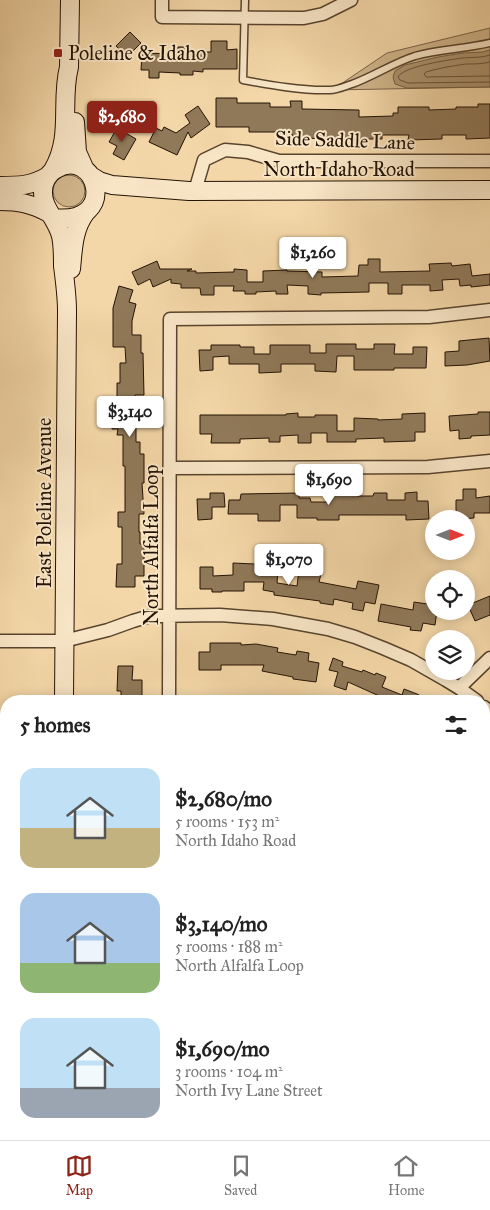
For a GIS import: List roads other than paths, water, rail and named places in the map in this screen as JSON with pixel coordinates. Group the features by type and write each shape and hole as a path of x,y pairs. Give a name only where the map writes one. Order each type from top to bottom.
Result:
{"main road":[{"path":"51,215 43,196 43,189 61,155 63,147 69,67 70,0"},
{"path":"0,201 23,202 62,219 79,216 89,209 95,198 94,183 79,158 76,146 72,78 69,67"},
{"path":"0,186 30,184 61,166 77,166 88,173"},
{"name":"North Idaho Road","path":"88,173 99,181 112,185 192,191 490,190"},
{"name":"North Idaho Road","path":"89,209 101,200 112,198 192,191"},
{"name":"East Poleline Avenue","path":"67,304 75,237 79,223 89,209"},
{"name":"East Poleline Avenue","path":"51,215 61,237 67,304 64,695"}],"street":[{"path":"162,0 162,17 244,18 314,17 351,0"},
{"name":"Side Saddle Lane","path":"192,191 204,160 225,150 248,152 279,161 490,161"},
{"name":"North Alfalfa Loop","path":"169,695 170,319 429,316 490,310"},
{"path":"170,468 428,468 490,461"},
{"path":"0,641 64,641 108,630 150,616 220,615 255,617 328,629 355,637 411,660 469,695"},
{"path":"459,688 490,658"}],"lane":[{"path":"245,0 243,80 295,88 332,90 352,84 414,56 490,43"}],"water":[{"path":"490,50 490,87 407,88 395,84 393,77 395,71 405,65 438,57"}],"place":[{"name":"Poleline & Idaho","path":"58,53"}]}
